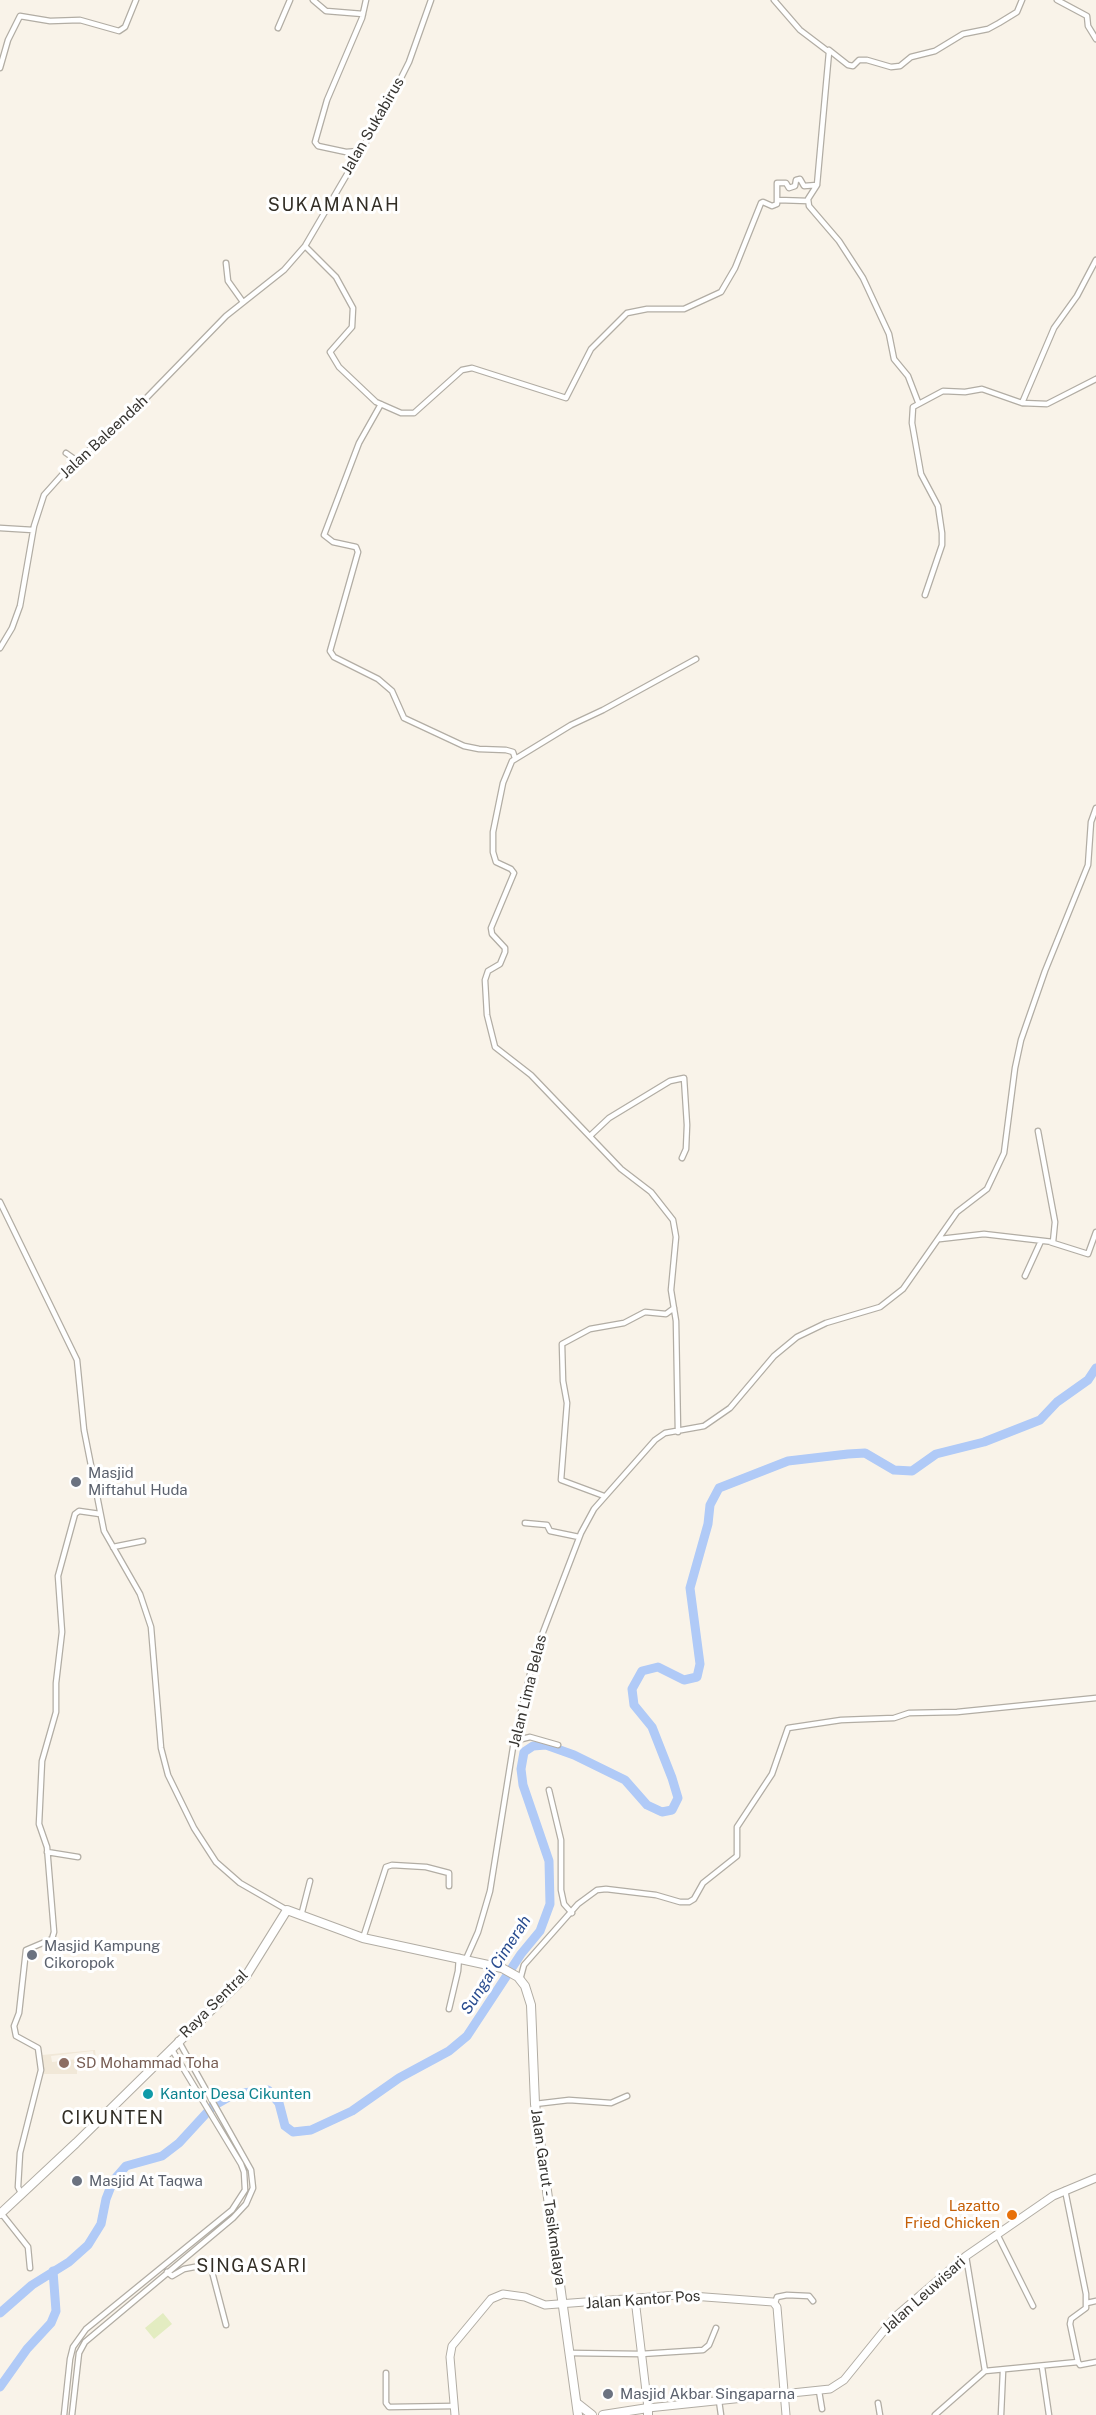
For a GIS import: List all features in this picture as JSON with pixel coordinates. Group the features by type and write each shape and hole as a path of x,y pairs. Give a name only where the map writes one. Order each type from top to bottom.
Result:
{"main road":[{"path":"287,1910 363,1938 502,1968 519,1979"},
{"name":"Raya Sentral","path":"1,2213 246,1976 287,1910"},
{"name":"Jalan Garut - Tasikmalaya","path":"519,1979 529,1994 532,2016 535,2104 578,2415"},
{"name":"Jalan Leuwisari","path":"648,2412 719,2401 819,2391 835,2387 844,2380 895,2317 966,2256 1065,2190 1096,2178"},
{"name":"Jalan Kantor Pos","path":"455,2415 451,2349 491,2299 503,2294 527,2298 540,2304 563,2306 700,2295 775,2303"},
{"path":"603,2415 648,2412 635,2299"},
{"path":"775,2303 786,2415"},
{"path":"576,2400 585,2412 592,2415"}],"street":[{"path":"0,68 8,40 22,15 50,21 80,20 119,31 125,27 136,0"},
{"path":"278,28 290,0"},
{"path":"313,0 319,7 332,12 363,14"},
{"path":"359,151 346,152 318,146 315,142 337,73 363,14 366,0"},
{"path":"774,0 800,30 848,65 853,66 859,60 867,60 891,67 900,66 911,57 934,51 963,34 988,29 999,24 1017,12 1022,0"},
{"path":"1057,0 1087,16 1088,26 1096,39"},
{"name":"Jalan Sukabirus","path":"226,316 284,270 305,246 387,106 409,62 430,1"},
{"path":"807,201 817,185 828,49"},
{"path":"305,246 336,277 353,308 352,327 330,352 339,367 373,400 401,413 411,414 462,370 471,368 566,398 591,349 627,314 647,309 684,309 722,292 735,268 761,203 772,206 777,204 777,183 786,183 789,188 795,186 796,180 800,179 804,186 817,185"},
{"path":"778,200 807,201 852,258 889,334 894,359 908,376 918,402"},
{"path":"1022,403 1054,328 1077,296 1096,260"},
{"path":"226,263 228,281 243,302"},
{"name":"Jalan Baleendah","path":"0,648 12,628 20,606 33,530 44,495 76,460 123,422 226,316"},
{"path":"925,595 937,560 942,533 938,506 921,474 916,449 911,411 918,402 943,390 965,392 982,389 1022,403 1047,404 1096,378"},
{"path":"381,404 359,443 324,535 333,542 358,549 352,579 330,647 334,657 392,691 404,718 442,733 458,744 479,749 506,750 513,752 515,758"},
{"path":"66,453 76,460"},
{"path":"0,528 33,530"},
{"path":"678,1432 679,1401 671,1287 676,1232 673,1220 651,1192 621,1169 591,1135 527,1072 495,1047 489,1030 486,976 488,971 500,964 505,952 505,948 494,936 491,928 514,877 511,869 501,866 495,857 494,823 503,783 515,758 571,725 603,711 696,659"},
{"name":"Jalan Lima Belas","path":"449,2009 462,1958 478,1932 490,1891 514,1741 535,1653 579,1538 604,1496 654,1440 665,1433 704,1426 730,1407 774,1356 796,1337 826,1323 880,1307 903,1289 957,1212 987,1189 1004,1153 1021,1040 1045,971 1088,865 1091,822 1096,808"},
{"path":"591,1135 609,1118 670,1081 684,1078 687,1125 686,1149 682,1158"},
{"path":"1038,1131 1055,1222 1054,1240 1050,1242"},
{"path":"0,1202 77,1360 84,1430 100,1514 107,1539 127,1568 147,1612 153,1642 160,1748 177,1796 216,1862 240,1883 287,1910"},
{"path":"939,1239 984,1234 1041,1240 1088,1254 1096,1232"},
{"path":"1025,1276 1041,1240"},
{"path":"604,1496 561,1480 567,1403 563,1381 562,1344 590,1329 624,1323 645,1312 666,1314 674,1308"},
{"path":"22,2195 18,2187 20,2153 40,2080 41,2066 38,2048 16,2036 14,2026 19,2013 26,1950 52,1939 54,1934 47,1852 39,1824 41,1767 45,1744 56,1712 56,1683 62,1632 58,1576 75,1514 79,1511 100,1514"},
{"path":"525,1523 547,1525 550,1531 579,1538"},
{"path":"112,1546 143,1541"},
{"path":"519,1979 524,1965 581,1901 603,1889 656,1895 680,1902 689,1902 694,1899 703,1883 737,1856 736,1827 772,1774 788,1728 841,1720 894,1718 909,1713 957,1712 1096,1698"},
{"path":"514,1741 530,1737 558,1745"},
{"path":"549,1790 561,1840 561,1890 565,1905 572,1913"},
{"path":"47,1852 78,1857"},
{"path":"363,1938 386,1868 392,1865 426,1867 449,1873 450,1886"},
{"path":"301,1916 310,1881"},
{"path":"64,2415 70,2358 86,2329 144,2281 246,2204 253,2188 251,2170 178,2040"},
{"path":"72,2415 79,2353 85,2342 211,2232 232,2210 245,2190 244,2172 171,2048"},
{"path":"535,2104 569,2100 611,2103 627,2096"},
{"path":"210,2112 216,2108"},
{"path":"1065,2190 1087,2303 1086,2308 1071,2319 1070,2324 1078,2362"},
{"path":"1,2213 28,2247 30,2268"},
{"path":"997,2235 1033,2306"},
{"path":"966,2256 985,2371"},
{"path":"167,2272 172,2276 184,2269 210,2264 226,2325"},
{"path":"144,2281 149,2288"},
{"path":"775,2303 777,2297 787,2295 809,2296 813,2301"},
{"path":"1087,2303 1096,2301"},
{"path":"570,2353 641,2354 703,2350 709,2345 716,2328"},
{"path":"935,2415 985,2371 1096,2362"},
{"path":"1042,2367 1049,2415"},
{"path":"1001,2415 1003,2371"},
{"path":"386,2373 386,2403 389,2407 454,2406"},
{"path":"819,2391 822,2409"},
{"path":"719,2401 721,2415"},
{"path":"878,2403 879,2415"}],"shaded area":[{"path":"95,2050 96,2058 89,2059 90,2065 77,2067 77,2074 44,2074 42,2055","holes":["93,2051 94,2057 52,2062 51,2056"]}],"green space":[{"path":"163,2313 172,2324 154,2339 145,2328"}],"waterway":[{"name":"Sungai Cimerah","path":"0,2313 32,2285 69,2262 88,2245 101,2224 106,2199 113,2181 126,2166 162,2156 179,2143 213,2106 234,2094 268,2090 279,2103 285,2126 293,2132 311,2130 352,2111 399,2078 449,2051 467,2036 521,1954 540,1931 550,1904 549,1861 523,1785 521,1769 524,1752 533,1746 546,1745 574,1755 625,1780 647,1805 662,1812 672,1810 678,1798 672,1778 652,1727 634,1705 632,1689 642,1671 658,1667 684,1680 697,1677 700,1664 690,1588 708,1524 710,1505 719,1488 788,1461 848,1454 865,1453 894,1470 912,1471 936,1454 984,1442 1040,1420 1057,1402 1088,1380 1096,1368"},
{"path":"0,2387 27,2349 51,2323 56,2311 53,2271"}],"place":[{"name":"Masjid Miftahul Huda","path":"76,1482"},
{"name":"Masjid Kampung Cikoropok","path":"32,1955"},
{"name":"SD Mohammad Toha","path":"64,2063"},
{"name":"Kantor Desa Cikunten","path":"148,2094"},
{"name":"Masjid At Taqwa","path":"77,2181"},
{"name":"Lazatto Fried Chicken","path":"1012,2215"},
{"name":"Masjid Akbar Singaparna","path":"608,2394"}],"district":[{"name":"SUKAMANAH","path":"334,205"},
{"name":"CIKUNTEN","path":"113,2118"},
{"name":"SINGASARI","path":"252,2266"}]}
